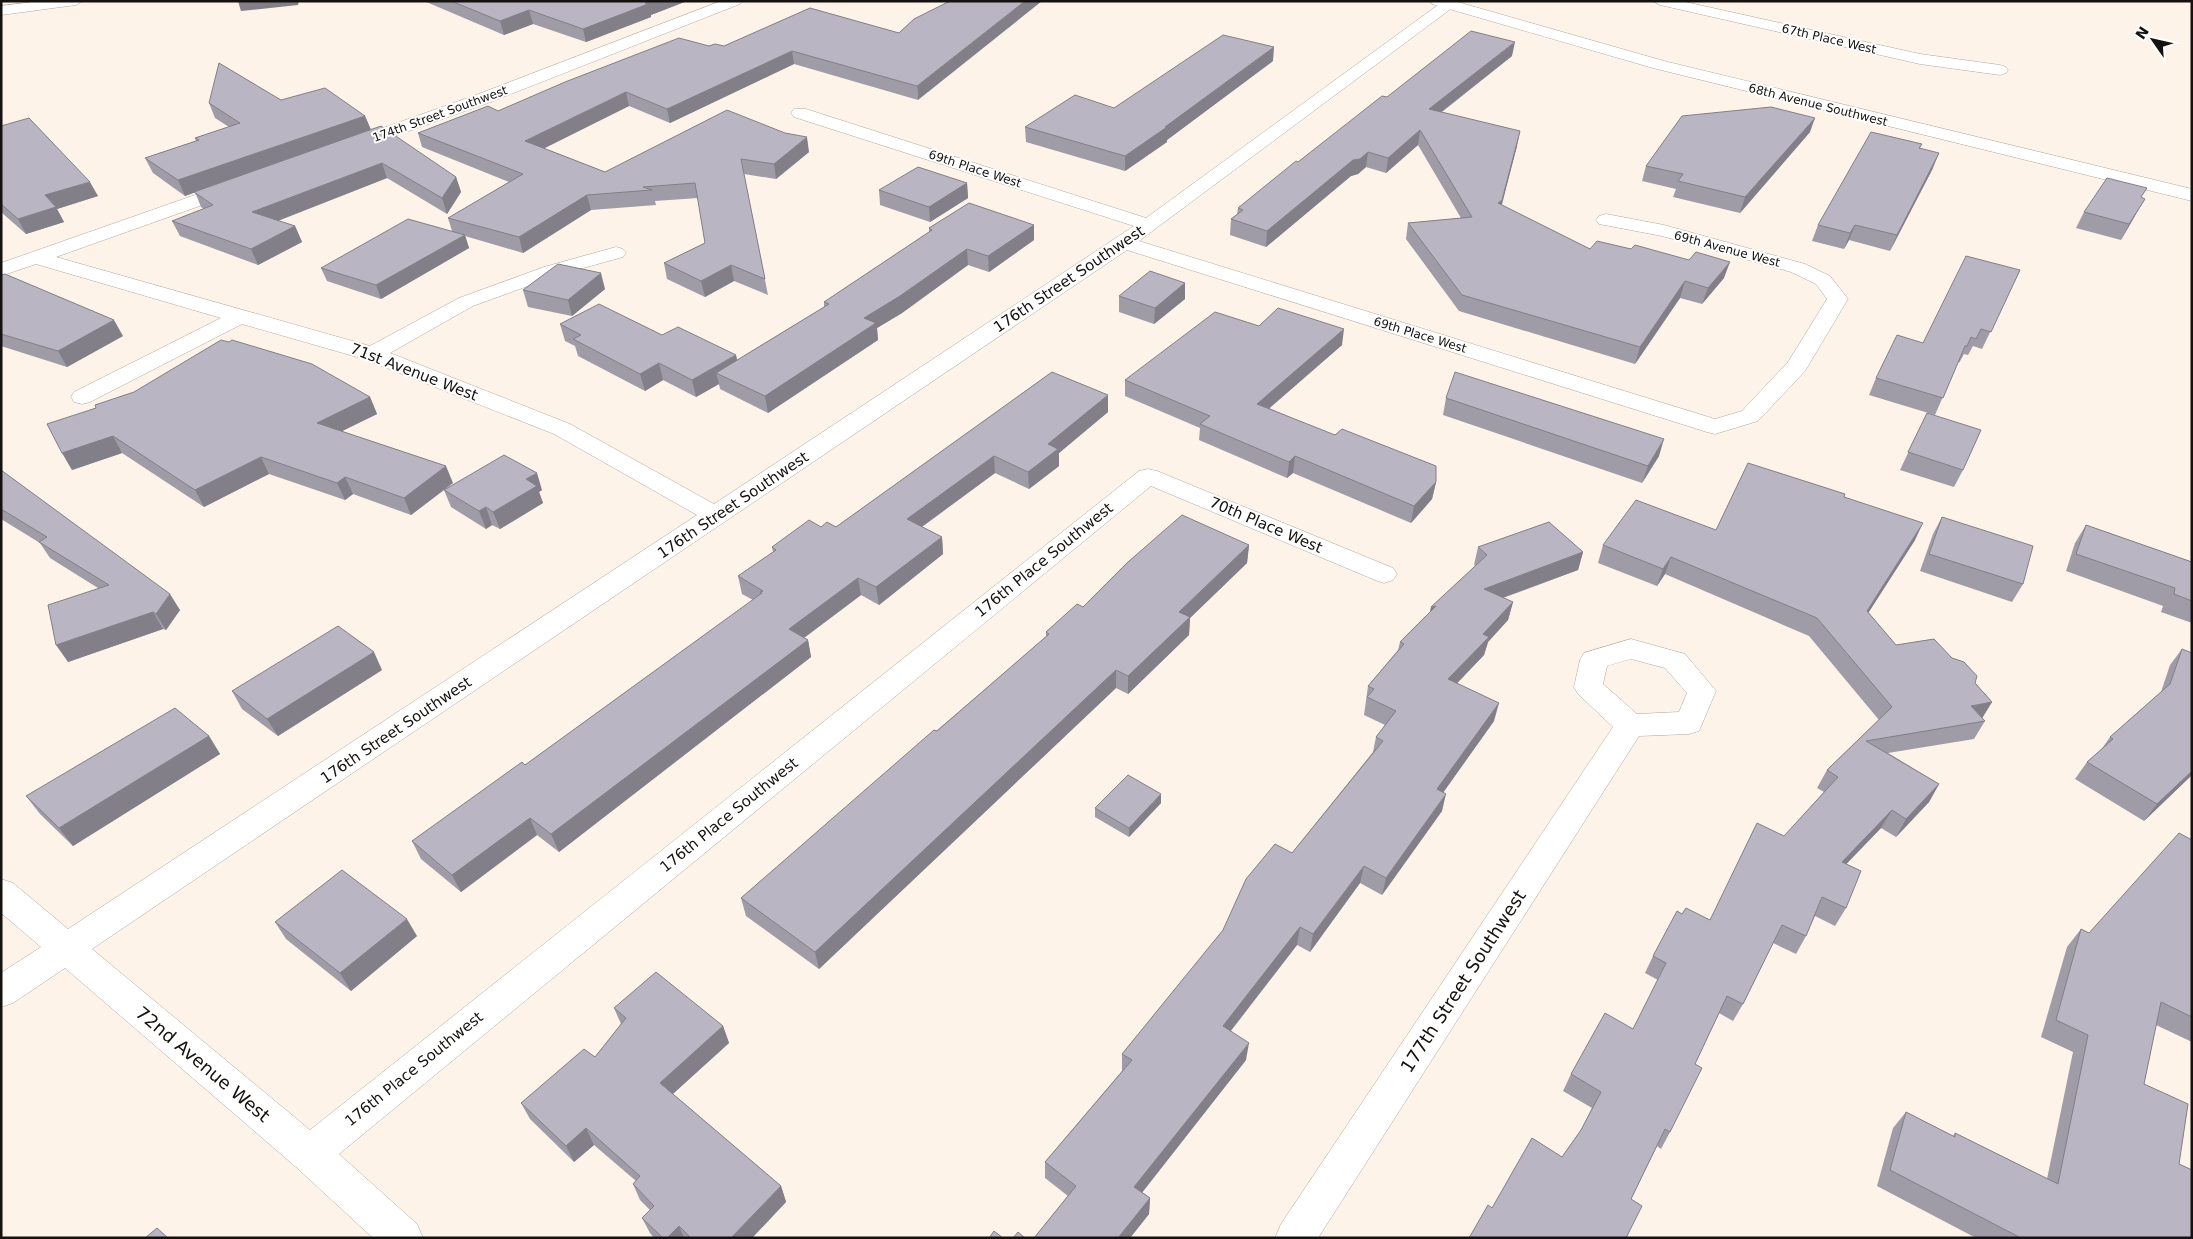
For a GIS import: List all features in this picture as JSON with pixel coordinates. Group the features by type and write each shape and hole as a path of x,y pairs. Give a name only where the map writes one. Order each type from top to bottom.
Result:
{"street":[{"path":"1,11 76,1"},
{"name":"174th Street Southwest","path":"335,152 482,99 735,1"},
{"name":"67th Place West","path":"1660,1 1920,60 2000,70"},
{"name":"68th Avenue Southwest","path":"1445,2 1659,65 2192,195"},
{"name":"176th Street Southwest","path":"1,992 1124,243 1445,2"},
{"name":"69th Place West","path":"800,113 1150,224"},
{"path":"1,270 251,182"},
{"name":"69th Avenue West","path":"1606,220 1664,232 1798,268 1823,280 1838,299 1797,366 1750,416 1715,427"},
{"name":"69th Place West","path":"1124,243 1715,427"},
{"path":"372,354 466,302 551,271 616,253"},
{"name":"71st Avenue West","path":"36,258 372,354 562,430 717,516"},
{"path":"82,397 239,317"},
{"name":"70th Place West","path":"1148,476 1384,574"},
{"name":"176th Place Southwest","path":"310,1154 1148,476"},
{"name":"177th Street Southwest","path":"1295,1238 1630,725"},
{"name":"72nd Avenue West","path":"1,893 66,950 310,1154 403,1238"}],"building":[{"path":"451,1 650,1 645,3 648,4 583,29 529,10 500,21"},
{"path":"950,1 1025,1 917,86 792,51 667,109 626,92 525,141 605,172 727,110 785,133 807,137 774,164 741,159 765,279 731,265 701,281 664,263 705,243 695,183 643,187 652,190 587,195 519,237 448,218 523,174 418,133 488,106 498,111 565,82 679,38 709,46 715,44 724,46 810,8 899,33 914,19"},
{"path":"1471,31 1515,42 1429,109 1520,131 1502,200 1498,203 1590,249 1597,241 1631,249 1635,245 1689,260 1696,252 1730,262 1708,288 1685,281 1640,347 1462,295 1408,223 1472,217 1420,130 1388,158 1368,152 1360,159 1353,160 1267,231 1231,219 1243,210 1238,208 1296,161 1298,162 1382,96 1387,97"},
{"path":"1223,35 1274,47 1125,156 1025,127 1075,95 1114,108"},
{"path":"219,63 281,100 325,88 365,116 178,180 145,158 199,140 195,138 240,123 209,103"},
{"path":"1771,107 1815,118 1745,197 1678,181 1683,174 1646,166 1682,116"},
{"path":"29,118 90,182 45,195 56,207 18,219 1,204 1,126"},
{"path":"381,126 456,177 442,198 382,163 252,212 295,226 251,249 172,221 213,205 194,192"},
{"path":"1871,132 1922,144 1919,148 1939,153 1897,235 1855,225 1850,233 1818,225"},
{"path":"918,167 967,183 929,207 879,190"},
{"path":"2107,178 2147,188 2141,197 2145,199 2129,224 2084,212"},
{"path":"969,203 1034,225 988,256 967,249 900,296 864,318 876,323 765,396 716,373 829,304 824,302 932,230 929,228"},
{"path":"408,219 465,235 376,285 321,268"},
{"path":"1966,256 2020,270 1991,332 1981,329 1976,339 1971,337 1967,346 1965,346 1943,398 1876,378 1897,335 1923,343"},
{"path":"558,264 601,273 568,300 523,290"},
{"path":"1150,271 1185,283 1155,308 1119,296"},
{"path":"5,274 114,320 58,351 1,334 1,275"},
{"path":"599,304 662,335 678,327 736,355 692,380 659,363 640,374 573,339 581,335 560,324"},
{"path":"1278,308 1344,329 1257,404 1335,435 1342,429 1436,466 1436,482 1414,506 1295,456 1289,462 1200,424 1210,416 1125,380 1215,312 1259,326"},
{"path":"221,340 229,342 232,340 312,364 370,397 317,423 446,466 404,498 345,477 337,483 261,457 195,490 113,436 62,453 47,424 96,408 95,405 134,392"},
{"path":"1052,372 1108,395 1048,444 1058,449 1028,472 994,456 907,519 942,537 876,587 858,578 789,629 808,640 551,834 530,818 452,875 412,841 522,762 525,765 762,593 760,592 763,591 738,576 776,550 772,547 809,520 821,527 827,522 836,527"},
{"path":"1455,372 1664,439 1648,466 1446,398"},
{"path":"1927,413 1981,430 1963,470 1908,452"},
{"path":"504,455 537,473 526,479 537,486 493,512 486,507 479,511 444,490"},
{"path":"1748,463 1845,494 1844,497 1923,523 1867,611 1896,645 1934,639 1952,658 1964,662 1977,676 1975,683 1992,702 1971,706 1985,721 1866,741 1939,784 1906,819 1892,810 1842,862 1861,871 1846,908 1822,897 1806,936 1782,925 1743,1004 1727,996 1695,1064 1702,1068 1670,1132 1665,1129 1631,1199 1642,1206 1626,1238 1469,1238 1488,1205 1492,1208 1532,1138 1562,1157 1581,1130 1601,1092 1571,1074 1605,1013 1633,1029 1666,963 1653,956 1677,911 1682,914 1686,908 1710,920 1757,823 1784,836 1838,777 1827,770 1892,707 1817,618 1671,557 1663,569 1603,545 1636,500 1716,530"},
{"path":"1,470 170,594 156,614 153,612 56,645 48,605 109,585 39,542 47,537 1,509"},
{"path":"1182,515 1249,545 1179,612 1190,617 1128,676 1116,670 815,952 741,898 934,730 937,731 1049,634 1046,632 1077,604 1083,607 1128,562"},
{"path":"1942,517 2033,546 2023,584 1929,554"},
{"path":"1549,522 1583,552 1484,589 1513,602 1483,634 1489,637 1448,679 1499,703 1437,789 1446,794 1386,878 1364,866 1313,934 1300,927 1223,1026 1249,1043 1134,1187 1150,1198 1118,1238 1034,1238 1076,1186 1045,1162 1132,1060 1122,1054 1223,930 1246,879 1275,844 1292,853 1383,741 1376,737 1396,711 1367,697 1374,689 1368,686 1404,644 1400,642 1436,606 1431,607 1487,555 1478,547"},
{"path":"2086,525 2192,562 2192,601 2174,594 2175,588 2076,554"},
{"path":"338,626 374,652 267,719 232,691"},
{"path":"2182,649 2192,653 2192,771 2157,804 2087,762 2113,739 2110,737 2170,684"},
{"path":"175,708 209,736 59,828 26,796"},
{"path":"1128,775 1161,794 1129,828 1095,808"},
{"path":"2179,833 2192,840 2192,1017 2161,1002 2144,1084 2188,1104 2179,1164 2192,1170 2192,1238 2021,1238 1890,1170 1906,1112 1955,1137 1955,1133 2058,1184 2088,1035 2056,1020 2081,929 2089,933"},
{"path":"342,870 407,919 340,973 275,922"},
{"path":"656,972 723,1026 660,1083 781,1186 731,1238 691,1238 679,1226 667,1238 663,1238 642,1218 654,1206 633,1184 640,1176 586,1128 566,1146 521,1103 584,1049 595,1057 626,1018 614,1008"},
{"path":"157,1228 168,1238 145,1238"},
{"path":"994,1231 1003,1238 989,1238"},
{"path":"1018,1232 1025,1238 1013,1238"}]}
